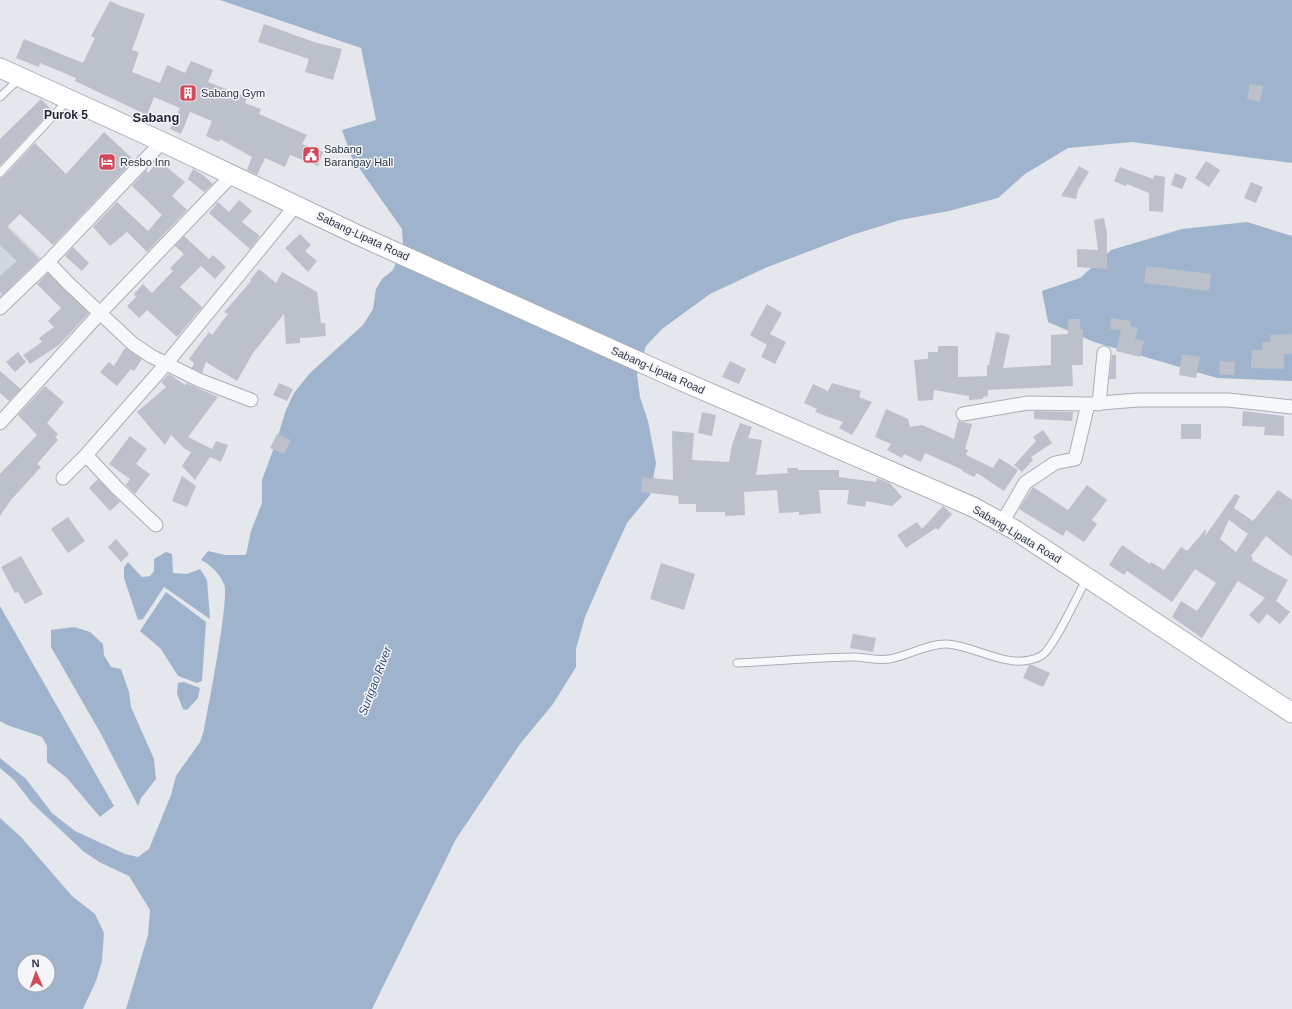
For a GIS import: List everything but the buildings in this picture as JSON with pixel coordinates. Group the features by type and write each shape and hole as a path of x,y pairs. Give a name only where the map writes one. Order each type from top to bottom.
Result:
{"main road":[{"name":"Sabang-Lipata Road","path":"0,68 69,98 232,174 362,237 682,381 973,506 1087,578 1292,713"}],"street":[{"path":"0,308 48,262 162,142"},
{"path":"0,423 100,313 232,174"},
{"path":"63,478 86,455 166,364 296,205"},
{"path":"48,262 133,344 166,364 199,380 251,400"},
{"path":"1002,523 1025,484 1054,463 1075,459 1093,404 1104,353"},
{"path":"963,414 1028,403 1093,404 1138,400 1228,400 1292,407"},
{"path":"86,455 116,487 156,525"}],"lane":[{"path":"0,97 20,77"},
{"path":"0,172 69,98"},
{"path":"737,663 852,656 887,659 908,655 928,647 946,644 967,647 1002,660 1024,660 1042,656 1052,643 1087,578"}],"shaded area":[{"path":"0,218 44,261 0,306"}],"water":[{"name":"Surigao River","path":"220,0 1292,0 1292,163 1132,142 1068,148 1025,174 998,198 949,211 900,220 852,235 765,268 710,294 662,329 646,346 637,375 640,397 648,421 656,463 650,495 627,523 585,617 576,649 576,667 553,704 520,744 456,839 372,1009 126,1009 148,935 150,910 129,876 99,862 83,851 32,803 14,780 0,768 0,758 26,779 52,813 75,831 125,854 138,857 149,849 171,795 176,776 200,742 204,730 214,678 225,593 224,584 220,576 208,564 201,560 208,551 225,555 246,555 251,531 262,503 262,480 286,410 294,393 310,373 363,325 373,309 376,289 382,279 393,270 403,246 402,229 352,158 342,130 376,120 361,48"},
{"path":"1247,222 1292,236 1292,381 1217,378 1094,342 1048,322 1042,291 1080,278 1111,250 1182,229"},
{"path":"166,552 172,554 173,573 187,574 200,569 207,580 210,619 164,587 143,619 138,620 124,578 124,567 128,562 142,577 150,576 154,571 154,559"},
{"path":"166,592 206,622 202,681 197,683 178,676 161,649 140,631"},
{"path":"0,606 114,806 100,817 67,778 47,762 47,746 42,737 7,725 0,721"},
{"path":"74,627 90,632 103,644 104,655 111,667 121,669 129,692 131,707 154,759 156,779 141,798 138,806 101,734 51,647 51,630"},
{"path":"184,682 200,688 198,698 187,710 183,709 177,694 178,683"},
{"path":"0,818 21,837 72,896 95,914 104,933 102,961 96,981 83,1009 0,1009"}],"place":[{"name":"Sabang Gym","path":"188,93"},
{"name":"Sabang Barangay Hall","path":"311,155"},
{"name":"Resbo Inn","path":"107,162"}],"district":[{"name":"Purok 5","path":"66,115"},
{"name":"Sabang","path":"156,117"}]}
